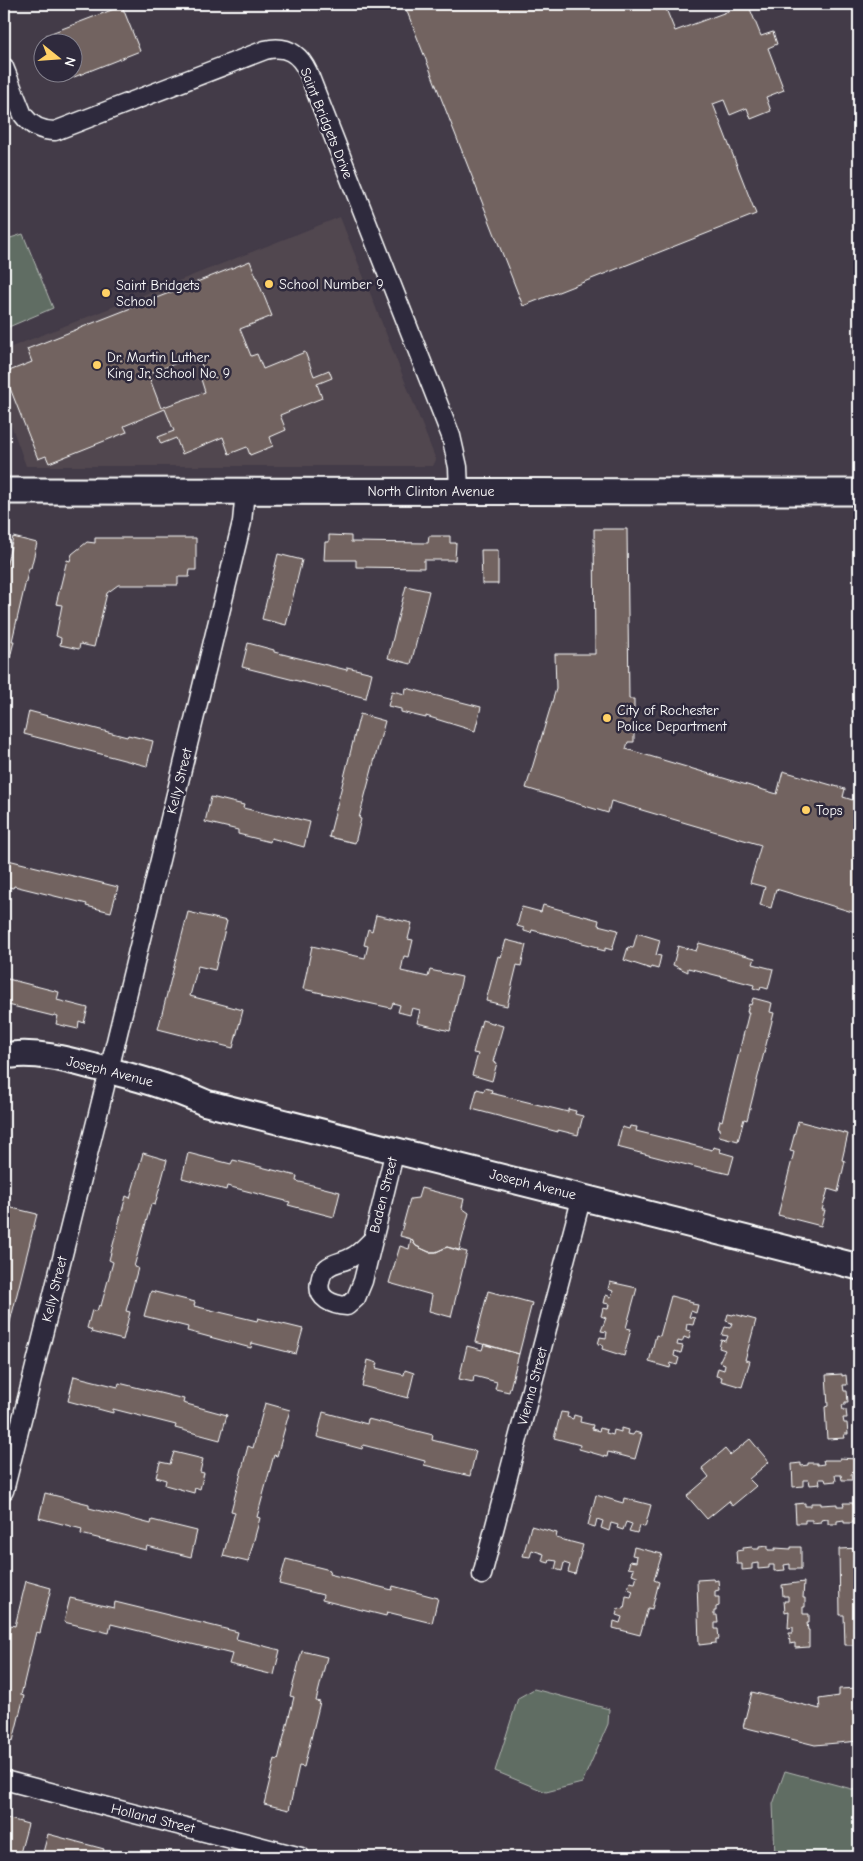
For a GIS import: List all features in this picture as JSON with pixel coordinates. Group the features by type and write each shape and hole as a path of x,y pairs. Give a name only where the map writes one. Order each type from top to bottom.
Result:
{"main road":[{"name":"North Clinton Avenue","path":"4,491 859,492"},
{"name":"Joseph Avenue","path":"8,1054 47,1071 107,1078 160,1098 206,1102 859,1267"}],"street":[{"name":"Saint Bridgets Drive","path":"4,67 27,121 40,129 55,131 63,130 265,50 281,48 300,58 308,72 450,436 458,467 459,491"},
{"name":"Kelly Street","path":"4,1491 107,1078 242,522 244,491"},
{"name":"Baden Street","path":"372,1240 395,1150"},
{"name":"Vienna Street","path":"482,1575 582,1196"},
{"name":"Holland Street","path":"4,1780 301,1857"}],"shaded area":[{"name":"School Number 9","path":"340,217 436,460 433,466 26,466 4,405 4,350"}],"green space":[{"path":"23,234 53,308 4,329 4,240"},
{"path":"534,1689 609,1709 608,1724 582,1783 546,1792 495,1771 518,1698"},
{"path":"785,1771 859,1791 859,1857 775,1857 773,1804"}],"building":[{"path":"404,4 664,4 675,31 748,4 761,36 773,32 777,44 768,48 784,90 766,97 771,111 751,119 747,108 730,115 724,100 713,104 756,214 523,306"},
{"path":"122,6 140,51 82,74 82,32 54,32"},
{"name":"Dr. Martin Luther King Jr. School No. 9","path":"250,261 272,316 240,329 251,356 257,354 263,369 305,352 314,376 329,370 332,378 317,384 322,398 280,415 286,430 270,437 273,446 250,455 247,447 229,454 223,437 182,454 176,438 161,444 158,437 174,431 165,409 124,426 127,432 49,463 46,456 38,459 4,373 32,362 27,349","holes":["198,355 205,374 200,376 205,392 161,408 148,374"]},
{"path":"594,529 627,529 629,699 634,699 634,742 628,742 626,749 777,794 783,771 845,789 843,797 859,802 859,914 776,889 771,908 760,905 765,887 750,883 761,845 611,801 608,813 526,788 556,689 555,654 595,654"},
{"path":"329,535 351,536 351,542 428,543 429,536 450,536 450,543 456,543 455,560 424,560 424,568 356,567 356,560 324,560 325,542 329,542"},
{"path":"13,537 37,543 31,568 29,568 8,666 4,665 4,576"},
{"path":"95,538 196,538 196,570 190,570 189,577 178,577 178,585 118,585 107,593 94,647 80,644 79,649 60,645 61,638 56,636 62,605 56,604 67,560 70,561 72,554 87,542 95,543"},
{"path":"481,550 498,550 498,584 482,584"},
{"path":"278,554 302,560 286,625 262,619"},
{"path":"406,586 429,591 411,664 388,658"},
{"path":"248,643 274,650 274,652 347,670 347,667 372,673 366,698 242,667"},
{"path":"406,688 481,707 475,731 426,716 426,718 401,712 401,709 388,706 392,691 405,694"},
{"path":"29,711 127,737 128,735 153,741 147,766 24,734"},
{"path":"360,714 385,721 359,818 361,819 355,843 329,837"},
{"path":"211,797 244,805 243,808 310,822 304,847 271,838 270,842 238,834 238,830 205,822"},
{"path":"4,859 118,887 111,912 86,906 87,904 14,886 13,888 4,886"},
{"path":"543,905 599,920 598,925 618,930 612,950 605,948 605,951 597,949 598,947 532,930 531,933 517,926 522,907 541,912"},
{"path":"188,912 227,921 215,970 198,966 190,996 243,1010 233,1048 158,1029"},
{"path":"376,915 412,923 408,939 413,940 409,957 404,956 401,971 428,977 430,970 462,977 450,1031 417,1023 420,1010 412,1008 410,1015 398,1012 400,1005 393,1003 391,1008 303,989 312,946 365,958 368,946 364,945 368,929 372,931"},
{"path":"637,933 660,940 656,955 661,956 658,969 651,967 651,969 624,960 628,947 633,948"},
{"path":"506,940 526,945 521,966 517,965 507,1006 486,1001 498,956 501,957"},
{"path":"699,943 755,958 753,964 773,969 768,989 761,987 760,990 753,988 754,985 688,968 688,972 673,965 678,946 696,951"},
{"path":"4,978 59,992 57,1000 88,1008 84,1023 79,1021 78,1029 56,1024 58,1016 4,1004"},
{"path":"753,998 772,1003 770,1012 774,1013 747,1120 744,1119 738,1141 719,1136 720,1128 718,1128 720,1120 722,1121 749,1012 747,1012 749,1004 751,1005"},
{"path":"482,1020 503,1026 493,1062 497,1063 492,1081 472,1075 478,1054 473,1053"},
{"path":"485,1088 492,1090 491,1093 568,1112 568,1109 576,1111 575,1114 583,1116 578,1135 558,1130 558,1132 472,1109 477,1089 484,1091"},
{"path":"798,1121 848,1134 842,1160 845,1161 838,1192 828,1189 822,1210 825,1210 821,1226 778,1215 794,1152 790,1151"},
{"path":"630,1126 637,1127 636,1131 712,1150 713,1147 721,1149 720,1152 734,1156 729,1174 617,1147 622,1127 629,1129"},
{"path":"143,1153 167,1160 155,1205 151,1204 134,1267 138,1268 126,1311 130,1312 123,1340 91,1332 92,1330 87,1328 92,1310 97,1311 99,1305 101,1306 113,1262 109,1260 126,1196 130,1198"},
{"path":"188,1153 231,1164 233,1160 297,1176 296,1181 340,1192 334,1217 288,1205 290,1202 227,1186 226,1190 182,1178"},
{"path":"421,1188 464,1199 462,1208 469,1213 459,1251 447,1247 436,1252 429,1252 416,1246 411,1239 400,1236 410,1199 418,1198"},
{"path":"4,1206 37,1214 4,1346"},
{"path":"411,1239 416,1246 429,1252 436,1252 447,1247 467,1252 451,1317 429,1311 432,1295 389,1283 400,1246 409,1249"},
{"path":"610,1282 637,1288 626,1328 631,1329 624,1356 602,1349 603,1345 598,1344 600,1337 606,1338 607,1332 601,1331 606,1318 601,1316 603,1308 608,1309 609,1304 604,1303 606,1295 611,1297 613,1291 608,1289"},
{"path":"151,1291 195,1302 194,1306 257,1321 258,1318 303,1329 296,1354 252,1343 251,1348 187,1331 188,1327 144,1316"},
{"path":"488,1291 532,1303 519,1354 475,1342"},
{"path":"671,1296 698,1305 696,1313 691,1311 689,1317 695,1318 693,1325 687,1324 686,1330 691,1331 689,1339 684,1337 682,1342 678,1341 677,1345 683,1346 681,1353 675,1351 674,1356 679,1358 677,1365 671,1363 670,1368 649,1362 656,1335 660,1336"},
{"path":"728,1314 756,1320 745,1360 750,1361 742,1387 721,1381 722,1377 716,1376 718,1368 724,1370 725,1364 719,1362 725,1350 719,1348 721,1340 726,1341 728,1336 722,1335 725,1327 730,1328 732,1323 726,1321"},
{"path":"484,1344 519,1354 509,1392 495,1389 497,1382 474,1376 473,1382 459,1379 467,1346 482,1350"},
{"path":"368,1360 378,1363 376,1368 404,1375 405,1370 414,1373 408,1398 362,1386"},
{"path":"842,1374 842,1376 846,1375 847,1385 843,1385 844,1391 847,1391 848,1402 842,1405 843,1410 846,1410 847,1418 843,1418 844,1423 847,1423 848,1434 844,1434 845,1438 827,1439 825,1407 828,1406 826,1375"},
{"path":"74,1376 118,1387 119,1383 184,1399 183,1403 227,1415 220,1440 175,1428 176,1425 113,1409 113,1413 68,1401"},
{"path":"265,1403 290,1410 277,1456 274,1455 257,1517 260,1518 248,1562 223,1556 235,1512 231,1511 248,1446 253,1448"},
{"path":"323,1412 367,1424 368,1419 433,1435 432,1440 476,1451 470,1476 424,1465 425,1461 363,1445 362,1449 317,1437"},
{"path":"561,1412 568,1413 567,1417 573,1419 574,1415 581,1417 580,1422 593,1425 592,1429 599,1431 600,1428 607,1430 606,1433 613,1435 614,1430 621,1432 621,1428 628,1430 627,1434 633,1435 635,1432 642,1434 635,1459 608,1452 607,1457 579,1449 580,1445 554,1438"},
{"path":"750,1439 769,1462 749,1479 756,1486 732,1506 729,1501 707,1519 687,1496 709,1477 702,1468 725,1449 730,1455"},
{"path":"174,1452 203,1459 200,1472 204,1473 200,1489 195,1487 194,1493 165,1485 166,1480 156,1477 160,1462 170,1464"},
{"path":"840,1458 856,1459 857,1473 851,1474 852,1480 842,1480 841,1475 835,1475 836,1481 826,1482 825,1479 819,1479 820,1484 810,1485 809,1480 803,1480 803,1486 793,1487 792,1464 801,1463 801,1466 808,1465 808,1463 817,1463 817,1465 824,1464 823,1460 840,1460"},
{"path":"45,1493 89,1504 89,1508 151,1524 152,1520 197,1531 191,1557 147,1546 146,1550 81,1534 82,1529 39,1518"},
{"path":"596,1495 623,1503 624,1498 651,1505 645,1527 639,1526 637,1533 629,1531 632,1524 626,1522 623,1530 617,1528 618,1525 611,1523 609,1531 601,1528 603,1521 597,1519 595,1527 588,1525"},
{"path":"805,1503 805,1506 811,1506 811,1503 821,1503 821,1505 837,1504 837,1506 844,1506 843,1503 853,1503 853,1505 859,1505 859,1519 853,1520 853,1523 844,1523 844,1520 837,1521 837,1524 828,1524 828,1519 821,1520 821,1522 812,1523 812,1520 805,1520 805,1523 796,1523 795,1504"},
{"path":"531,1526 557,1533 556,1538 583,1545 575,1574 568,1572 570,1565 564,1563 562,1571 555,1569 557,1561 550,1560 549,1563 542,1561 544,1554 532,1550 530,1557 523,1556"},
{"path":"768,1546 768,1550 801,1547 801,1569 790,1569 790,1564 784,1565 785,1570 774,1571 774,1565 769,1565 769,1568 758,1569 758,1563 752,1564 752,1569 742,1570 742,1564 737,1564 736,1551 743,1550 743,1548 752,1547 753,1549 759,1549 759,1547"},
{"path":"634,1547 662,1554 654,1580 659,1582 652,1609 648,1608 640,1635 613,1628 614,1621 620,1623 622,1617 616,1615 618,1608 624,1609 626,1596 631,1597 633,1591 628,1589 630,1582 635,1583 637,1576 632,1574 634,1569 628,1568 630,1561 636,1562 637,1556 632,1555"},
{"path":"859,1548 859,1558 856,1558 856,1565 859,1565 859,1575 857,1575 858,1580 855,1580 855,1584 859,1583 859,1592 856,1592 856,1598 859,1598 857,1612 859,1612 859,1645 845,1645 844,1615 840,1615 839,1549"},
{"path":"286,1559 330,1570 329,1574 392,1590 393,1586 438,1598 432,1623 387,1612 386,1616 322,1600 323,1595 279,1584"},
{"path":"713,1579 714,1581 718,1580 719,1590 715,1591 715,1597 719,1597 719,1606 716,1607 714,1615 717,1615 718,1623 715,1623 715,1629 718,1629 719,1639 716,1639 716,1643 699,1645 697,1580"},
{"path":"26,1581 51,1588 40,1633 36,1632 21,1695 24,1696 13,1741 4,1738 4,1653 11,1625 15,1626"},
{"path":"804,1582 803,1598 805,1598 805,1607 803,1607 803,1614 809,1614 809,1623 807,1623 809,1647 795,1648 795,1643 790,1644 789,1633 793,1633 793,1627 788,1628 789,1611 785,1612 784,1601 788,1601 788,1596 783,1596 782,1585"},
{"path":"70,1598 114,1608 115,1602 238,1632 236,1639 280,1650 274,1675 229,1664 232,1654 111,1624 109,1633 64,1622"},
{"path":"302,1651 327,1657 316,1701 320,1702 304,1767 299,1766 289,1810 264,1804 275,1759 278,1760 294,1697 290,1696"},
{"path":"859,1688 859,1741 815,1745 743,1727 752,1692 820,1709 819,1699 839,1696 839,1689"},
{"path":"6,1818 28,1824 19,1857 4,1857"},
{"path":"48,1834 104,1849 102,1857 42,1856"}],"place":[{"name":"School Number 9","path":"269,284"},
{"name":"Saint Bridgets School","path":"106,293"},
{"name":"Dr. Martin Luther King Jr. School No. 9","path":"97,365"},
{"name":"City of Rochester Police Department","path":"607,718"},
{"name":"Tops","path":"806,810"}]}
